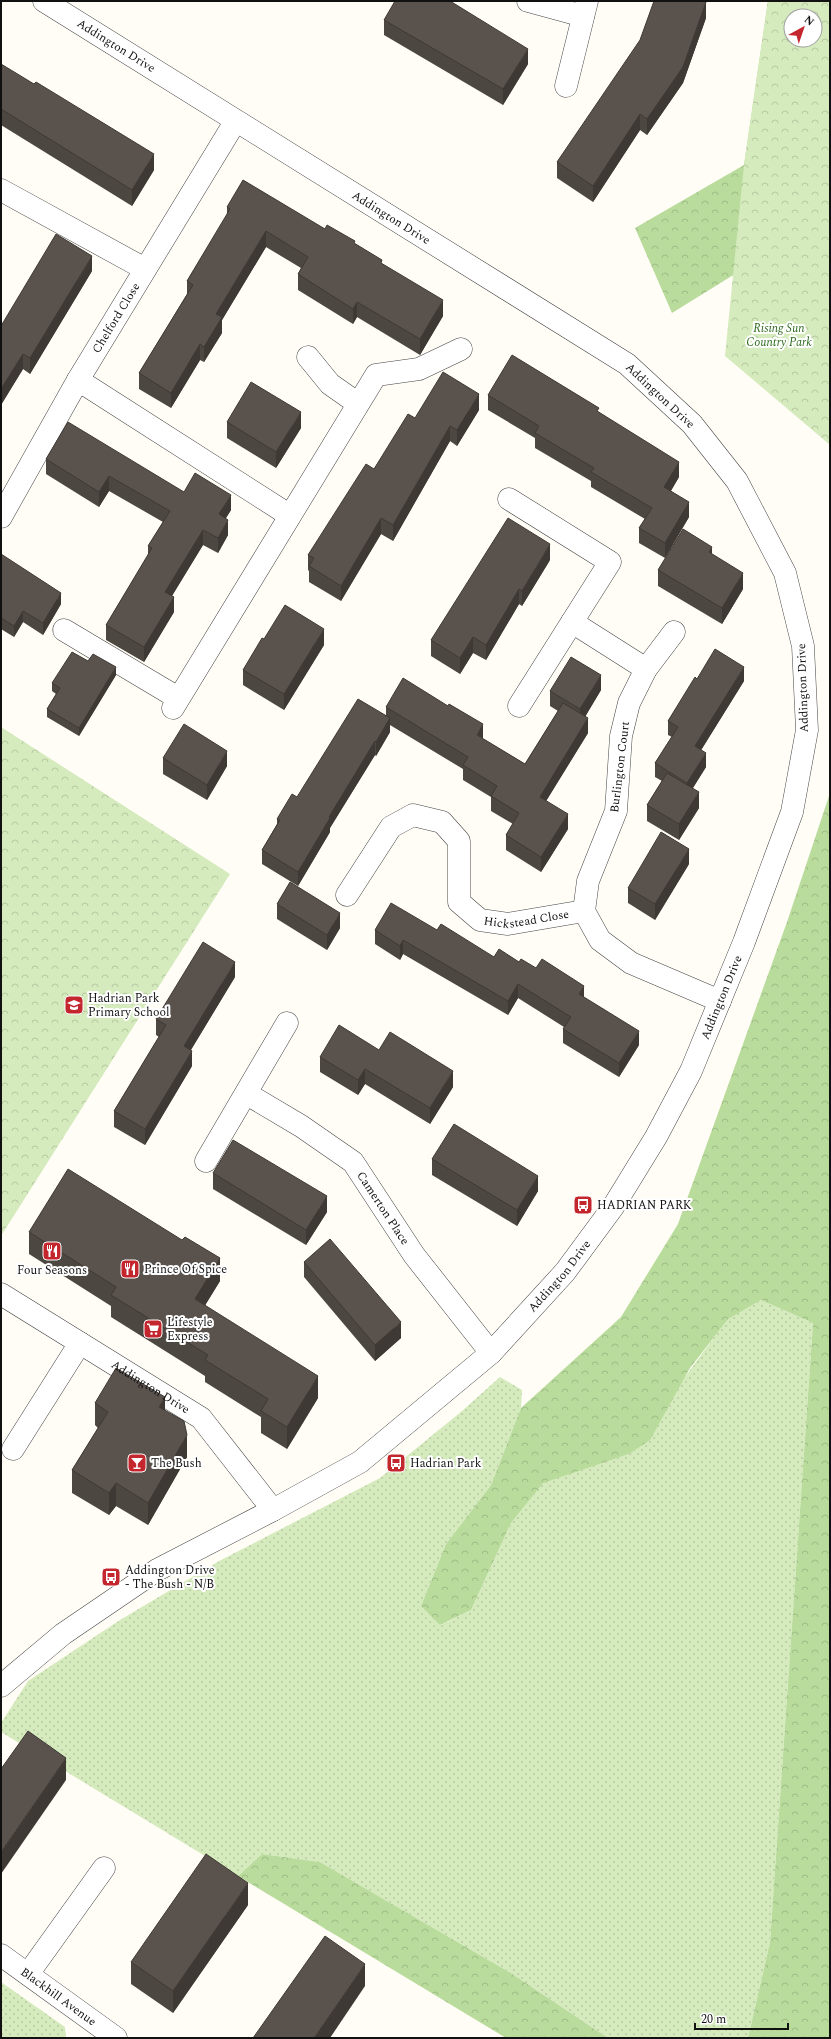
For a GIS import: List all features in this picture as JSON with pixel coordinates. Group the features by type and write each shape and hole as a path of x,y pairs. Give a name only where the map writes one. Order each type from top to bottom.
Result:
{"street":[{"name":"Addington Drive","path":"1,1686 63,1634 157,1570 273,1510 360,1462 492,1353 565,1272 613,1207 656,1137 691,1071 769,876 792,812 807,730 803,646 785,573 736,481 692,424 627,364 235,122 44,1"},
{"path":"528,1 585,9 566,86"},
{"name":"Chelford Close","path":"1,516 78,380 235,122"},
{"path":"1,190 145,269"},
{"path":"64,630 176,703 357,403 376,375 419,369 461,349"},
{"path":"308,357 330,384 357,403"},
{"path":"78,380 289,515"},
{"path":"509,499 610,562 519,706"},
{"path":"572,622 646,669"},
{"name":"Burlington Court","path":"584,911 588,881 616,811 621,736 629,703 646,669 674,632"},
{"name":"Hickstead Close","path":"347,895 391,827 413,815 442,822 459,841 459,902 480,920 508,924 584,911"},
{"path":"584,911 600,940 631,964 720,1000"},
{"path":"206,1161 247,1094 287,1023"},
{"name":"Camerton Place","path":"247,1094 301,1126 353,1162 414,1255 492,1353"},
{"name":"Addington Drive","path":"1,1294 202,1418 273,1510"},
{"path":"13,1449 80,1343"},
{"path":"28,1974 104,1868"},
{"name":"Blackhill Avenue","path":"1,1955 116,2038"}],"green space":[{"path":"768,1 830,1 823,41 823,8 783,8 783,48 822,48 788,241 672,313 635,228 744,165"},
{"name":"Rising Sun Country Park","path":"768,1 830,1 830,445 725,356 744,165"},
{"name":"Hadrian Park Primary School","path":"1,727 230,874 1,1236"},
{"path":"830,793 830,2038 748,2038 770,1942 813,1323 761,1300 728,1319 690,1368 650,1440 629,1454 543,1483 511,1523 471,1610 440,1625 421,1606 446,1544 491,1485 521,1408 621,1317 678,1224 787,922"},
{"path":"761,1300 813,1323 770,1942 748,2038 608,2038 511,1973 320,1862 262,1854 238,1876 1,1732 1,1723 28,1681 120,1620 221,1560 380,1478 462,1411 500,1377 522,1390 521,1408 491,1485 446,1544 421,1606 441,1625 471,1610 511,1523 543,1482 629,1454 728,1318"},
{"path":"262,1854 320,1862 511,1973 608,2038 506,2038 238,1876"},
{"path":"1,1982 65,2027 66,2038 1,2038"}],"building":[{"path":"395,1 450,1 528,49 503,89 384,20"},
{"path":"654,1 706,2 683,67 647,119 640,114 593,186 557,162 640,40"},
{"path":"1,64 34,84 36,82 154,154 132,190 1,109"},
{"path":"243,180 325,229 327,225 355,241 354,243 382,260 381,263 443,300 420,339 357,302 353,309 298,274 308,257 266,231 216,314 222,317 204,347 200,344 171,393 139,373 193,285 187,281 230,209 227,207"},
{"path":"56,234 92,256 30,358 23,354 1,389 1,326"},
{"path":"512,355 599,408 597,411 679,462 664,487 689,502 665,543 639,528 652,508 591,472 594,468 535,433 539,426 488,395"},
{"path":"443,372 479,394 457,430 450,426 393,525 381,518 341,586 309,566 314,558 308,555 366,464 374,469 408,414 415,418"},
{"path":"251,382 301,412 276,452 227,422"},
{"path":"68,422 184,492 195,473 231,495 219,514 228,520 218,538 203,530 165,592 174,597 144,647 106,625 152,548 148,546 170,511 109,476 99,492 46,459"},
{"path":"508,518 550,544 522,591 519,589 486,645 473,637 460,658 431,640"},
{"path":"683,529 712,547 709,552 743,573 722,608 658,570"},
{"path":"1,554 61,593 43,623 23,611 14,626 1,618"},
{"path":"285,605 324,629 284,694 243,670 262,638 264,639"},
{"path":"715,649 744,667 695,746 706,753 687,783 655,763 678,727 668,721 695,677 697,679"},
{"path":"72,652 88,661 93,654 116,667 79,728 47,709 60,688 52,683"},
{"path":"571,657 601,675 580,709 550,691"},
{"path":"403,678 448,706 449,704 483,724 477,735 525,764 563,703 588,718 540,797 568,814 541,857 506,835 519,813 491,796 497,786 463,765 468,757 386,707"},
{"path":"358,699 390,718 329,817 330,818 298,872 262,850 280,820 277,819 292,794 297,797"},
{"path":"184,724 227,751 207,785 163,758"},
{"path":"667,773 699,792 679,824 647,805"},
{"path":"661,832 689,849 655,904 628,888"},
{"path":"290,882 340,913 327,935 277,904"},
{"path":"391,903 437,930 441,924 494,957 499,949 519,962 521,959 536,968 542,959 584,986 579,994 639,1031 619,1063 563,1029 571,1017 518,984 508,1001 403,940 400,946 375,930"},
{"path":"203,942 235,962 184,1046 192,1051 145,1129 114,1111 166,1025 156,1019"},
{"path":"339,1025 379,1050 390,1032 453,1071 430,1108 365,1069 358,1080 320,1057"},
{"path":"454,1124 538,1176 517,1210 432,1159"},
{"path":"233,1140 327,1196 306,1230 213,1173"},
{"path":"68,1169 182,1240 185,1237 220,1258 195,1299 318,1376 287,1427 261,1411 268,1399 205,1360 208,1355 111,1295 116,1287 29,1232"},
{"path":"330,1239 401,1322 375,1345 304,1262"},
{"name":"The Bush","path":"116,1368 165,1397 159,1407 184,1421 187,1435 148,1503 116,1483 109,1493 72,1470 108,1412 95,1403"},
{"path":"28,1731 66,1758 1,1852 1,1769"},
{"path":"206,1854 248,1883 173,1991 131,1962"},
{"path":"325,1936 365,1964 314,2038 253,2038"}],"place":[{"name":"Hadrian Park Primary School","path":"74,1005"},
{"name":"HADRIAN PARK","path":"583,1205"},
{"name":"Four Seasons","path":"52,1251"},
{"name":"Prince Of Spice","path":"130,1269"},
{"name":"Lifestyle Express","path":"153,1329"},
{"name":"The Bush","path":"137,1463"},
{"name":"Hadrian Park","path":"396,1463"},
{"name":"Addington Drive - The Bush - N/B","path":"111,1577"}]}
